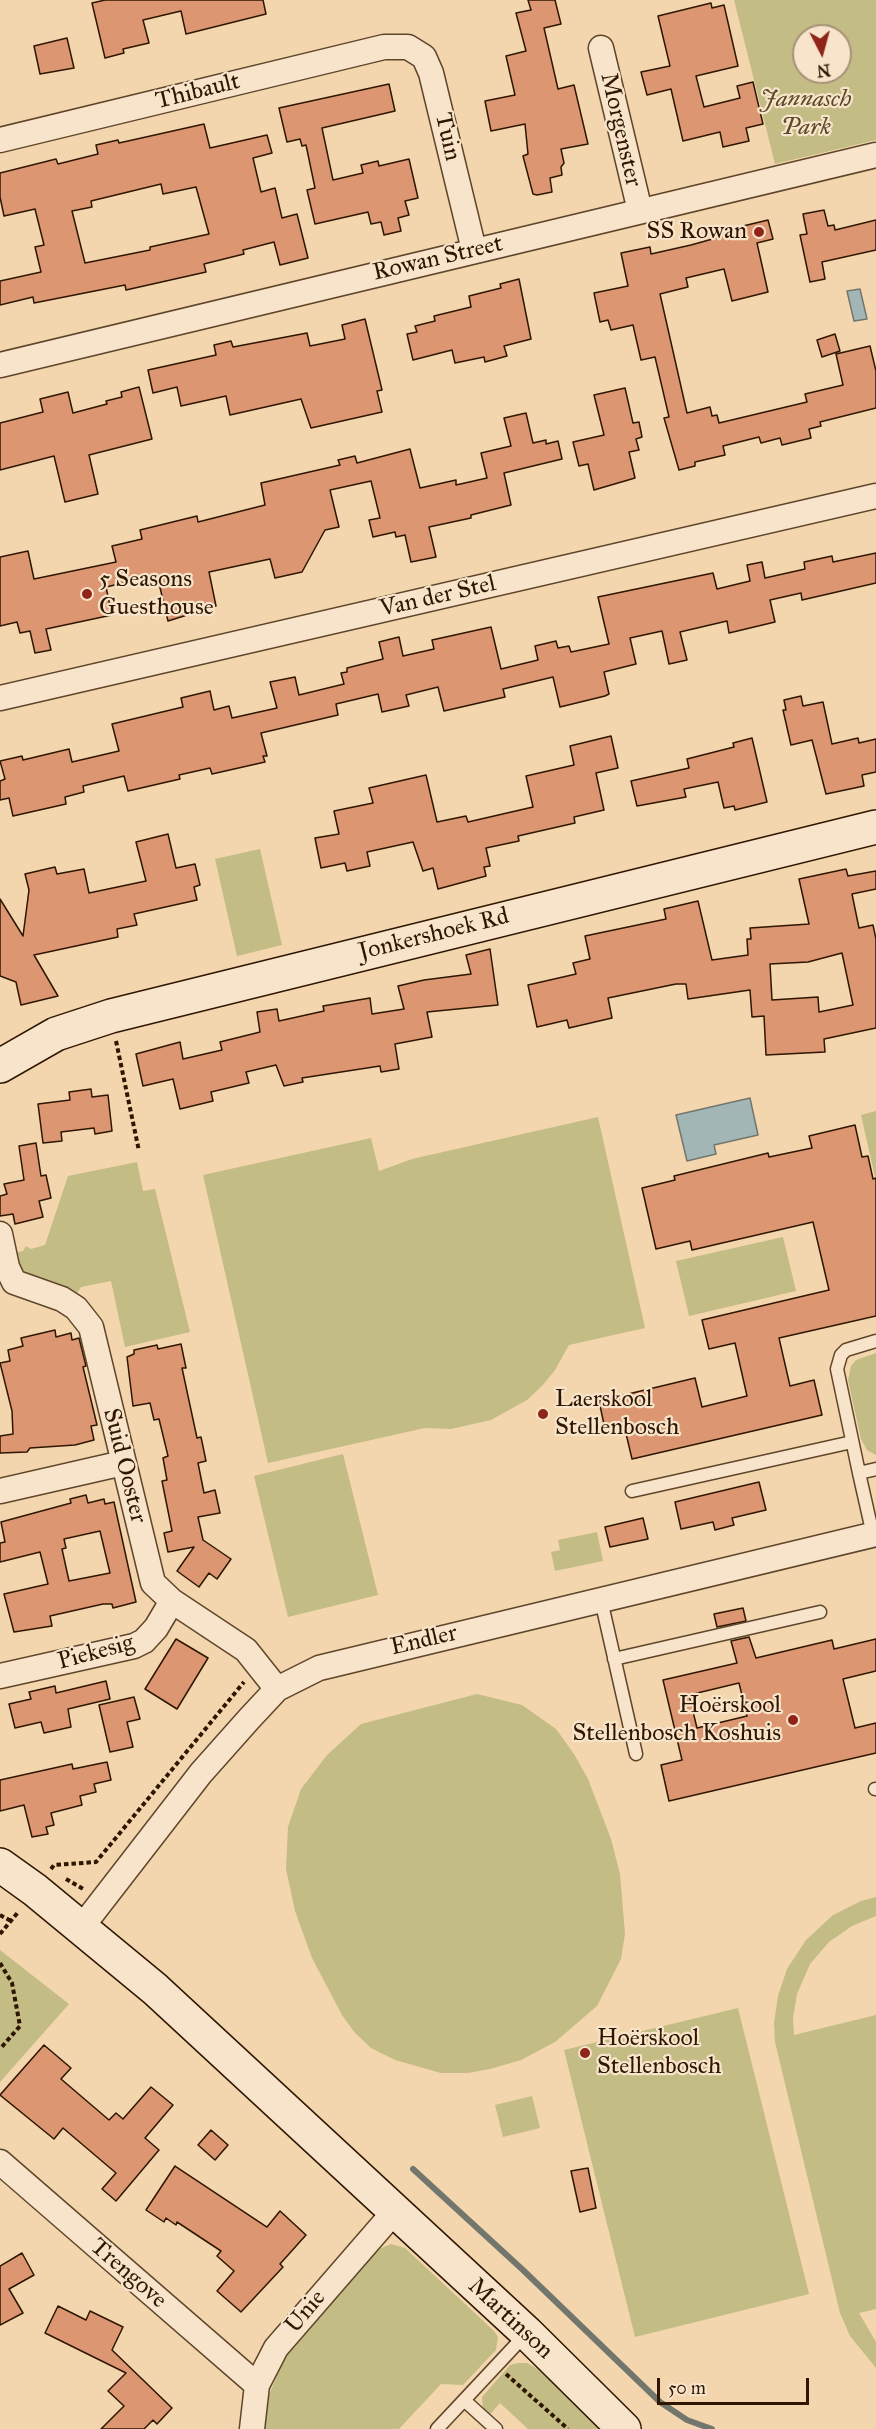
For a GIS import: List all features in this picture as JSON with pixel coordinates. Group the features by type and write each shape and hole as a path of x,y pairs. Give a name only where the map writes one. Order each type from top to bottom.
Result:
{"street":[{"name":"Thibault","path":"0,140 396,46"},
{"name":"Tuin","path":"396,46 418,51 424,57 431,73 474,250"},
{"name":"Morgenster","path":"601,48 640,211"},
{"name":"Rowan Street","path":"0,365 876,155"},
{"name":"Van der Stel","path":"0,698 876,496"},
{"name":"Jonkershoek Rd","path":"0,1066 56,1034 111,1016 876,827"},
{"name":"Suid Ooster","path":"0,1234 7,1267 7,1289 62,1299 76,1308 91,1327 153,1583 172,1601 246,1650 277,1689"},
{"path":"0,1491 123,1463"},
{"name":"Endler","path":"81,1928 201,1773 277,1689 319,1668 353,1658 874,1535"},
{"name":"Piekesig","path":"0,1676 134,1646 144,1641 156,1628 172,1601"},
{"path":"0,1865 81,1928"},
{"name":"Martinson","path":"81,1928 155,1989 527,2333 624,2429"},
{"name":"Trengove","path":"0,2162 256,2385"},
{"name":"Unie","path":"252,2429 256,2385 276,2348 394,2211"}],"lane":[{"path":"874,1535 837,1369 841,1355 846,1350 876,1341"},
{"path":"632,1491 852,1442"},
{"path":"859,1473 876,1469"},
{"path":"601,1600 636,1754"},
{"path":"614,1659 820,1612"},
{"path":"437,2429 527,2333"},
{"path":"465,2401 496,2429"}],"path":[{"path":"114,1033 139,1151"},
{"path":"50,1871 54,1865 96,1862 237,1689 250,1678"},
{"path":"0,1934 19,1911"},
{"path":"0,1915 11,1921"},
{"path":"0,1963 12,1983 20,2026 0,2049"},
{"path":"497,2366 568,2429"}],"green space":[{"name":"Jannasch Park","path":"734,0 876,0 876,140 775,164"},
{"path":"260,849 282,945 237,956 215,859"},
{"path":"876,1111 876,1177 875,1177 861,1115"},
{"path":"598,1117 645,1328 569,1345 555,1370 542,1386 527,1400 491,1420 451,1429 425,1428 268,1463 203,1175 371,1138 379,1171 412,1159"},
{"path":"137,1162 143,1191 155,1189 190,1332 125,1347 111,1281 81,1287 75,1296 20,1272 15,1253 23,1251 26,1246 31,1249 45,1245 68,1176"},
{"path":"783,1237 796,1291 689,1316 676,1261"},
{"path":"876,1353 876,1455 867,1450 861,1439 848,1380 851,1366 856,1360"},
{"path":"343,1454 378,1595 288,1617 254,1476"},
{"path":"597,1532 603,1561 555,1571 551,1552 560,1550 558,1540"},
{"path":"477,1694 522,1705 556,1729 574,1754 588,1779 611,1839 620,1874 625,1934 621,1959 597,2006 555,2042 521,2060 490,2069 468,2073 441,2073 395,2060 371,2048 355,2033 342,2015 312,1958 295,1911 286,1869 288,1827 301,1789 327,1755 361,1724"},
{"path":"876,1897 876,1916 852,1926 829,1942 810,1964 797,1994 793,2018 794,2035 876,2015 876,2309 859,2313 876,2342 876,2368 850,2336 840,2313 775,2042 774,2023 778,1996 787,1969 806,1940 833,1915 861,1901"},
{"path":"0,1950 69,2004 0,2082"},
{"path":"738,2008 809,2294 635,2337 564,2050"},
{"path":"532,2096 540,2128 503,2137 495,2105"},
{"path":"391,2244 405,2248 493,2330 498,2337 496,2350 463,2385 441,2384 399,2429 265,2429 266,2402 284,2359 374,2251"},
{"path":"527,2363 536,2368 602,2429 528,2429 500,2403 488,2417 483,2411 482,2397 510,2365"}],"shaded area":[{"path":"860,289 867,319 854,321 847,291"},
{"path":"750,1098 758,1135 714,1145 716,1154 687,1161 676,1115"}],"building":[{"path":"105,0 263,0 266,14 186,34 181,11 143,20 149,43 123,49 124,53 105,58 92,3"},
{"path":"528,0 555,0 561,24 544,28 558,89 574,85 588,144 561,149 564,163 561,167 562,175 550,178 552,192 537,195 533,194 523,156 528,154 525,124 491,131 485,101 515,95 506,56 526,51 516,13 531,10"},
{"path":"711,3 712,8 724,5 738,66 696,76 704,107 740,98 737,86 753,82 763,124 746,128 749,141 723,147 720,132 683,141 671,89 647,95 641,72 670,66 658,16"},
{"path":"67,38 74,68 40,74 34,46"},
{"path":"389,84 395,111 322,128 333,180 363,173 361,165 378,161 379,166 409,159 418,198 405,201 409,215 398,218 401,231 384,235 381,222 371,224 368,212 315,224 307,190 315,188 306,145 302,146 300,139 287,142 279,108"},
{"path":"204,124 210,148 267,135 272,153 253,158 261,192 275,188 282,218 297,214 308,258 280,265 274,242 243,250 244,254 204,264 206,272 126,290 125,285 34,303 33,297 0,305 0,281 41,272 35,247 44,245 35,209 4,216 0,197 0,173 56,159 58,164 98,154 96,145 118,140 119,143","holes":["161,184 163,194 196,187 209,234 150,247 150,250 85,263 72,211 92,207 91,201"]},
{"path":"824,210 828,226 834,225 835,230 876,220 876,250 822,262 825,279 810,282 800,235 807,234 803,214"},
{"path":"768,220 773,239 757,243 768,292 732,301 724,269 686,278 688,287 660,294 687,413 710,407 712,416 717,415 719,423 807,402 805,394 843,385 836,354 870,346 876,371 876,408 820,422 821,426 809,429 811,438 782,445 780,438 761,443 759,437 723,446 725,455 695,462 695,466 679,470 664,418 669,417 655,357 641,360 633,325 611,330 608,320 600,322 594,293 628,286 621,253 650,247 651,254 716,238 714,233"},
{"path":"519,279 531,339 504,346 507,356 485,362 484,357 455,363 452,350 413,360 407,334 417,332 415,326 435,321 434,316 471,307 469,296 501,288 500,284"},
{"path":"365,319 382,390 377,391 382,412 311,428 301,399 230,415 226,396 181,406 177,387 153,393 148,370 216,355 214,345 231,341 233,347 307,333 310,346 345,339 342,325"},
{"path":"835,334 840,351 822,357 817,340"},
{"path":"139,387 152,439 89,455 98,494 65,502 54,456 0,470 0,423 43,412 40,399 68,392 73,413 107,404 106,401 122,397 121,392"},
{"path":"625,388 633,423 639,422 642,437 636,439 639,450 629,452 635,478 594,490 588,464 579,466 573,442 604,435 594,395"},
{"path":"526,413 533,443 546,440 546,444 558,441 562,459 504,473 511,505 471,515 471,518 429,527 436,557 411,562 405,535 396,537 395,532 373,537 369,520 380,518 371,481 330,490 339,527 325,530 302,572 275,578 270,559 209,572 216,606 168,621 157,575 106,587 112,615 46,629 51,650 35,653 30,631 20,633 17,622 0,626 0,557 28,551 34,579 116,562 112,546 142,539 140,530 197,516 198,522 265,505 261,483 340,465 338,460 355,456 357,463 410,449 420,488 456,480 456,485 487,478 481,453 511,446 504,418"},
{"path":"876,553 876,583 802,600 801,593 770,600 775,622 729,633 727,621 680,632 687,660 669,664 662,631 630,638 636,664 604,672 609,694 605,696 560,707 553,677 503,689 505,697 444,711 438,687 406,695 409,706 382,712 378,694 336,704 338,715 261,733 267,756 263,756 265,762 212,774 210,768 179,775 180,779 128,791 124,776 83,786 84,792 65,797 66,804 13,816 9,798 0,800 0,781 5,779 0,761 22,756 23,760 69,749 72,762 119,751 112,724 183,707 181,698 210,691 214,710 229,706 232,718 277,708 270,682 295,677 299,695 344,684 341,673 347,672 347,668 383,659 379,642 399,637 403,656 434,649 432,640 491,627 501,669 538,660 535,646 556,641 558,648 569,646 571,652 609,644 598,597 713,573 717,589 750,581 747,565 762,562 765,578 805,569 804,562 832,556 833,562"},
{"path":"801,696 803,706 823,702 832,744 858,738 859,743 876,739 876,772 862,775 864,786 826,794 812,740 791,745 783,710 786,710 784,700"},
{"path":"611,736 618,768 596,773 604,810 574,817 575,823 518,836 519,841 486,848 490,866 484,867 486,876 438,889 433,868 423,871 413,842 367,852 370,866 347,871 345,863 321,868 315,838 339,834 334,811 373,803 369,788 426,775 437,822 466,816 468,822 533,807 526,776 574,765 570,746"},
{"path":"752,738 767,802 735,810 734,806 724,808 718,782 684,789 686,797 637,806 631,781 689,768 687,759 734,747 733,743"},
{"path":"168,834 176,868 195,864 200,885 194,887 197,900 134,914 137,925 117,929 118,937 34,955 58,996 21,1005 16,982 0,976 0,899 23,936 29,890 25,874 55,867 57,874 84,869 89,893 146,881 136,842"},
{"path":"846,869 848,876 876,871 876,889 852,894 859,928 873,925 876,939 876,1028 824,1039 825,1052 766,1055 764,1016 752,1017 750,990 688,999 686,984 608,998 612,1018 569,1028 567,1020 537,1027 528,985 576,974 573,963 590,959 585,936 666,919 664,909 698,901 712,960 748,955 747,939 751,939 750,928 809,924 799,879","holes":["842,953 853,1005 819,1012 818,997 772,1000 770,964 808,962"]},
{"path":"490,949 498,1005 427,1012 432,1037 395,1044 399,1069 381,1072 380,1066 302,1078 303,1082 284,1086 276,1065 246,1072 249,1083 211,1092 213,1101 180,1109 173,1079 143,1086 136,1054 180,1042 183,1059 222,1050 220,1042 260,1032 257,1012 277,1009 279,1021 324,1011 323,1006 370,998 372,1014 404,1009 398,986 471,974 466,955"},
{"path":"91,1089 92,1097 108,1095 112,1131 95,1134 94,1128 61,1132 62,1141 43,1143 38,1104 70,1100 69,1092"},
{"path":"855,1125 862,1157 868,1156 873,1179 876,1178 876,1316 779,1338 790,1386 814,1380 822,1415 632,1459 624,1425 605,1429 599,1401 695,1378 702,1407 747,1396 735,1343 709,1349 702,1320 829,1290 813,1222 692,1250 690,1241 656,1249 642,1188 675,1180 674,1176 768,1153 769,1157 812,1148 809,1136"},
{"path":"36,1143 41,1176 46,1175 51,1198 39,1201 43,1217 15,1224 13,1214 0,1216 0,1196 7,1194 4,1184 24,1180 19,1146"},
{"path":"55,1330 56,1337 71,1333 72,1340 79,1338 86,1366 83,1367 97,1425 91,1426 94,1440 75,1445 30,1448 27,1452 0,1453 0,1436 13,1434 12,1411 0,1363 10,1361 8,1350 23,1346 21,1338"},
{"path":"181,1344 186,1368 182,1368 197,1438 201,1437 206,1461 198,1463 204,1493 215,1490 220,1513 198,1517 203,1540 231,1559 217,1579 209,1573 199,1587 177,1571 194,1547 168,1552 164,1533 172,1531 162,1481 167,1480 163,1458 168,1456 159,1419 154,1420 150,1403 133,1406 127,1357 134,1354 134,1350 157,1345 158,1349"},
{"path":"759,1482 766,1510 732,1518 734,1525 715,1530 713,1522 681,1529 675,1502"},
{"path":"86,1495 88,1503 104,1499 105,1504 114,1502 136,1602 113,1608 112,1604 103,1604 50,1616 52,1626 14,1632 4,1594 48,1584 40,1552 0,1562 0,1543 5,1542 1,1522 71,1503 70,1499","holes":["100,1531 110,1573 69,1581 62,1549 66,1548 64,1539"]},
{"path":"643,1518 648,1539 610,1547 605,1527"},
{"path":"743,1608 746,1621 717,1627 714,1614"},
{"name":"Hoërskool Stellenbosch Koshuis","path":"749,1637 756,1658 832,1640 834,1649 876,1639 876,1671 843,1679 855,1728 876,1723 876,1753 669,1801 661,1765 682,1760 663,1680 737,1663 731,1641","holes":["739,1683 747,1716 697,1728 689,1695"]},
{"path":"176,1639 208,1658 177,1709 145,1689"},
{"path":"106,1681 110,1699 68,1709 71,1727 44,1733 41,1722 15,1728 9,1704 31,1699 29,1692 55,1686 56,1693"},
{"path":"134,1697 140,1719 127,1722 133,1747 110,1752 99,1705"},
{"path":"107,1762 111,1780 94,1784 96,1792 80,1796 82,1805 51,1813 54,1825 46,1827 48,1834 32,1837 24,1805 0,1811 0,1780 72,1764 73,1769"},
{"path":"44,2045 71,2068 61,2079 109,2120 116,2113 123,2119 151,2087 173,2105 145,2138 159,2150 116,2201 102,2189 116,2173 63,2128 54,2139 0,2095"},
{"path":"211,2130 228,2145 215,2160 198,2145"},
{"path":"175,2166 267,2227 280,2211 306,2235 280,2264 283,2267 241,2312 217,2291 234,2271 217,2256 221,2251 177,2222 176,2225 166,2218 164,2222 146,2210"},
{"path":"588,2168 596,2208 580,2212 571,2171"},
{"path":"22,2253 34,2275 9,2289 23,2313 0,2325 0,2266"},
{"path":"58,2306 86,2320 90,2311 123,2327 112,2350 172,2408 157,2424 153,2420 144,2429 101,2429 124,2406 108,2391 126,2373 45,2333"}],"waterway":[{"path":"413,2169 523,2270 660,2402 687,2420 712,2429"}],"place":[{"name":"SS Rowan","path":"759,232"},
{"name":"5 Seasons Guesthouse","path":"87,594"},
{"name":"Laerskool Stellenbosch","path":"543,1414"},
{"name":"Hoërskool Stellenbosch Koshuis","path":"793,1720"},
{"name":"Hoërskool Stellenbosch","path":"585,2053"}]}
